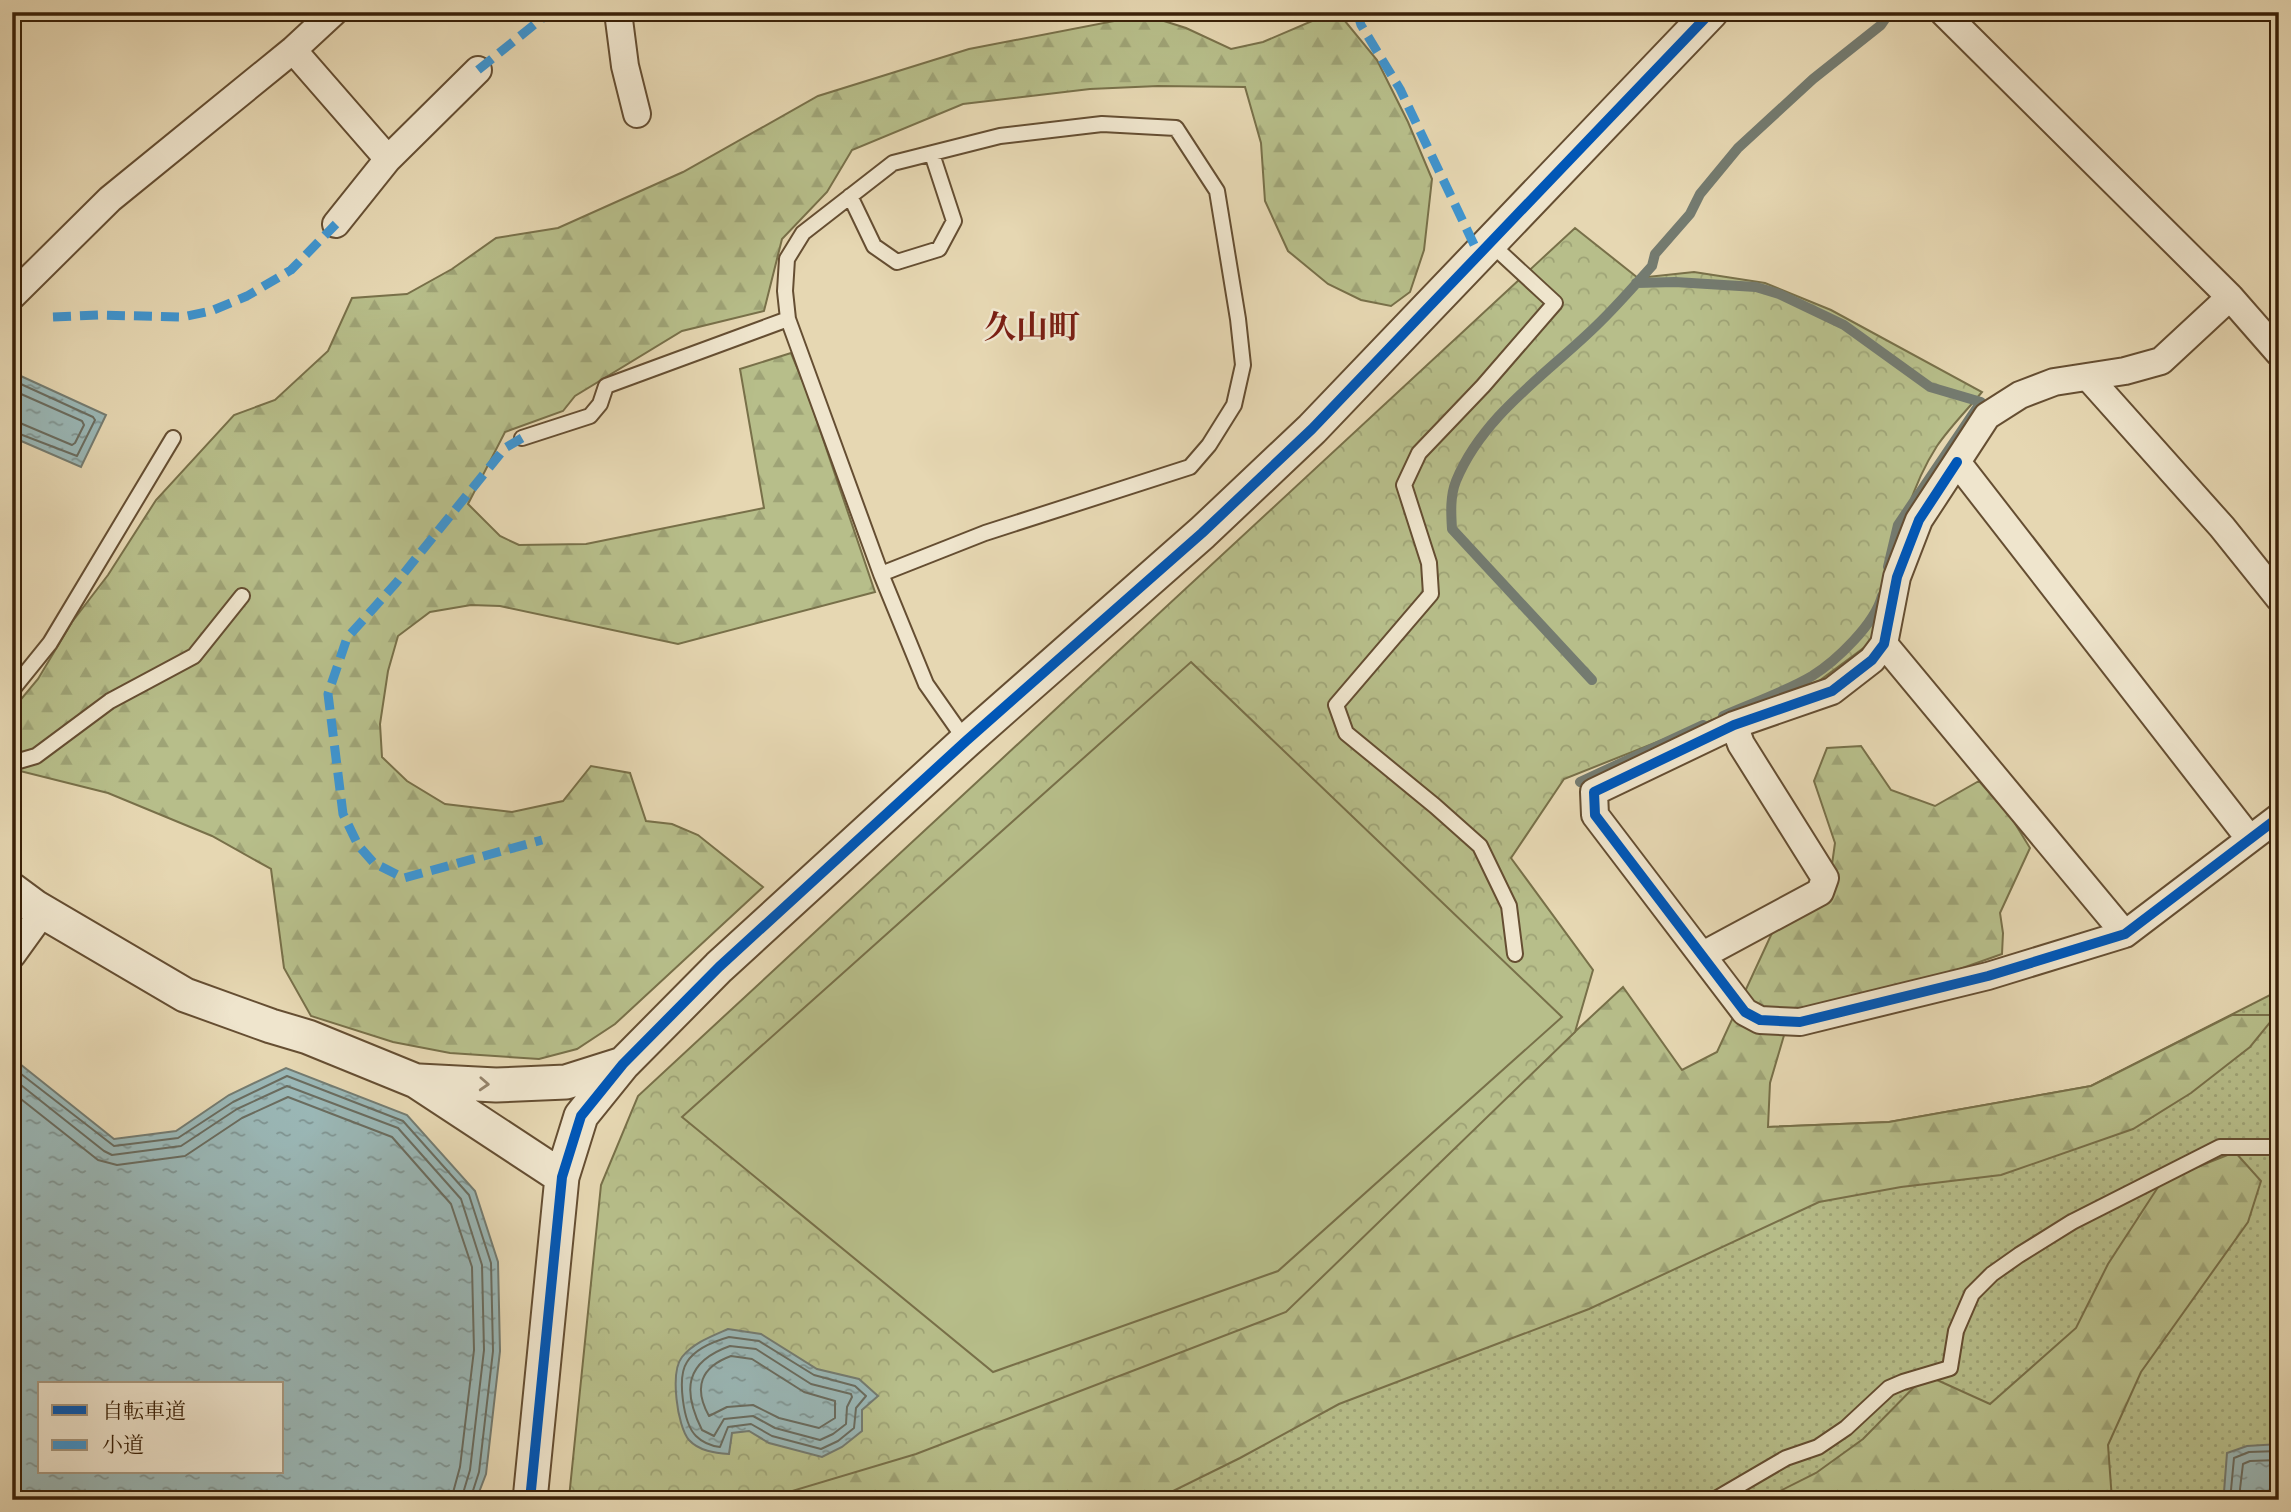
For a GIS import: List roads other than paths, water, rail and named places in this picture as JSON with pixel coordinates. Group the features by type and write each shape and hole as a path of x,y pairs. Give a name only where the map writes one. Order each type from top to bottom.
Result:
{"street":[{"path":"12,296 110,199 293,50 334,12"},
{"path":"618,12 625,66 638,114"},
{"path":"530,1500 562,1178 581,1116 624,1064 719,967 966,741 1212,524 1312,429 1712,12"},
{"path":"1943,12 2230,297 2279,353"},
{"path":"293,50 388,159"},
{"path":"336,224 388,159 478,69"},
{"path":"2230,297 2161,361 2126,371 2054,382 2020,395 1987,416 1919,520 1897,577 1884,645 1872,660 1832,691 1734,725 1594,792 1595,815 1745,1012 1760,1020 1800,1022 1988,976 2125,934 2279,817"},
{"path":"2088,377 2222,527 2279,598"},
{"path":"1957,462 2249,838"},
{"path":"1884,645 2125,934"},
{"path":"1703,955 1821,892 1825,878 1741,744 1734,725"},
{"path":"12,890 43,912 185,995 308,1037 416,1080 562,1178"},
{"path":"12,955 43,912"},
{"path":"416,1080 496,1084 566,1082 624,1064"}],"lane":[{"path":"881,574 985,533 1190,467 1209,445 1234,405 1243,365 1217,191 1176,128 1102,124 1000,136 893,163 803,233 787,259 785,291 788,319 881,574 926,684 966,741"},
{"path":"850,196 874,246 897,262 939,249 954,221 932,154"},
{"path":"1490,243 1555,303 1483,386 1419,453 1404,485 1429,563 1431,594 1336,705 1346,733 1480,846 1509,906 1515,954"},
{"path":"522,438 590,416 600,404 606,386 788,319"},
{"path":"12,690 50,643 173,438"},
{"path":"12,763 36,756 110,701 194,656 242,596"},
{"path":"1714,1500 1786,1458 1818,1447 1846,1428 1889,1388 1950,1368 1956,1331 1972,1294 1992,1273 2019,1255 2072,1222 2220,1147 2279,1147"}],"water":[{"path":"12,372 106,415 81,467 12,437"},
{"path":"15,1060 114,1139 176,1131 229,1095 286,1068 407,1115 475,1191 498,1262 500,1351 486,1474 476,1500 12,1500 12,1062"},
{"path":"728,1329 761,1334 817,1369 859,1379 878,1396 862,1410 862,1431 842,1447 822,1457 769,1443 749,1431 732,1433 729,1454 708,1451 693,1444 685,1433 678,1412 678,1364 682,1357 703,1340"},
{"path":"2279,1444 2279,1500 2226,1500 2224,1492 2227,1453 2247,1446"}],"waterway":[{"path":"1592,680 1452,529 1451,511 1456,481 1468,457 1499,416 1603,319 1652,266 1655,254 1690,214 1700,194 1738,148 1813,79 1881,25 1890,12"},
{"path":"1636,283 1675,282 1756,287 1779,294 1844,325 1930,387 1981,402 1898,525 1888,567"},
{"path":"1723,716 1791,687 1822,669 1863,630 1882,596"},
{"path":"1580,782 1703,725"}],"district":[{"name":"久山町","path":"1032,327"}]}
